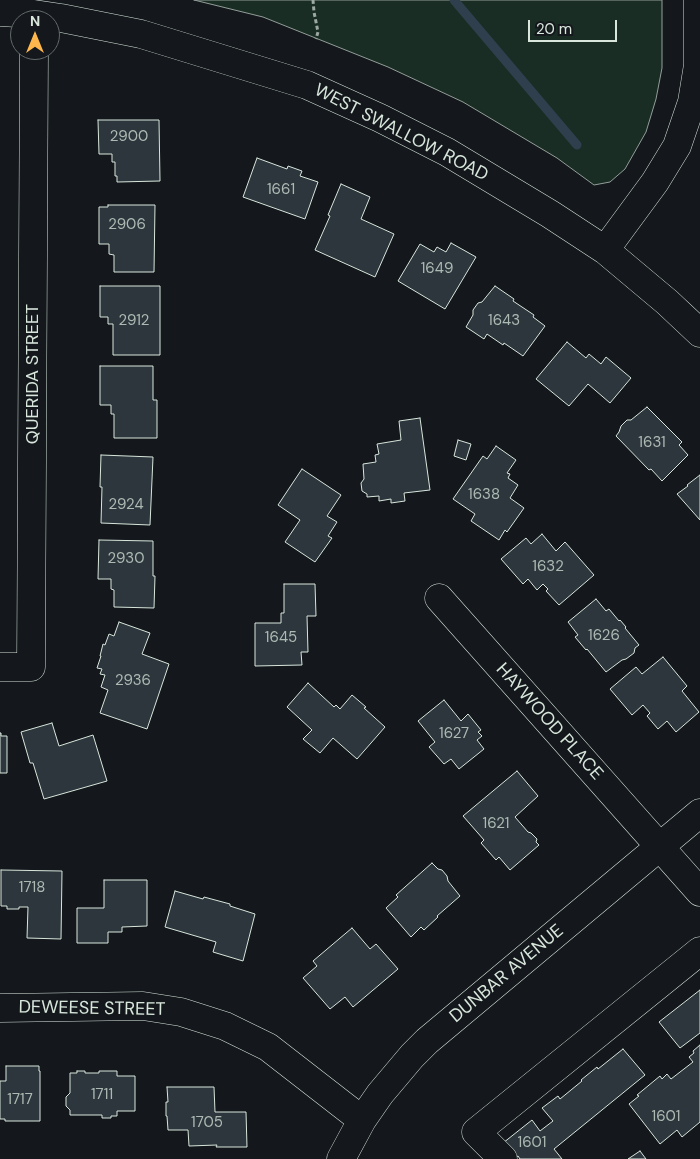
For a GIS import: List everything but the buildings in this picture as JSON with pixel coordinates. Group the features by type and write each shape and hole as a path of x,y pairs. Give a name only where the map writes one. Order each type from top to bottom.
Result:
{"street":[{"path":"605,250 655,182 677,146 692,102 698,64 698,0"},
{"name":"WEST SWALLOW ROAD","path":"60,18 141,34 307,85 380,118 447,152 550,214 605,250 667,302 700,333"},
{"name":"QUERIDA STREET","path":"0,667 32,667 34,60"},
{"name":"HAYWOOD PLACE","path":"438,598 700,892"},
{"name":"DUNBAR AVENUE","path":"341,1159 362,1120 380,1094 427,1041 700,813"},
{"path":"504,1159 476,1132 700,951"},
{"name":"DEWEESE STREET","path":"0,1008 143,1006 181,1012 208,1020 225,1026 268,1047 362,1120"}],"path":[{"path":"313,0 318,32 316,40"}],"green space":[{"path":"194,0 662,0 662,68 656,99 646,132 625,169 610,182 594,185 557,158 463,102 388,67 263,17"}],"waterway":[{"path":"454,0 577,145"}]}
